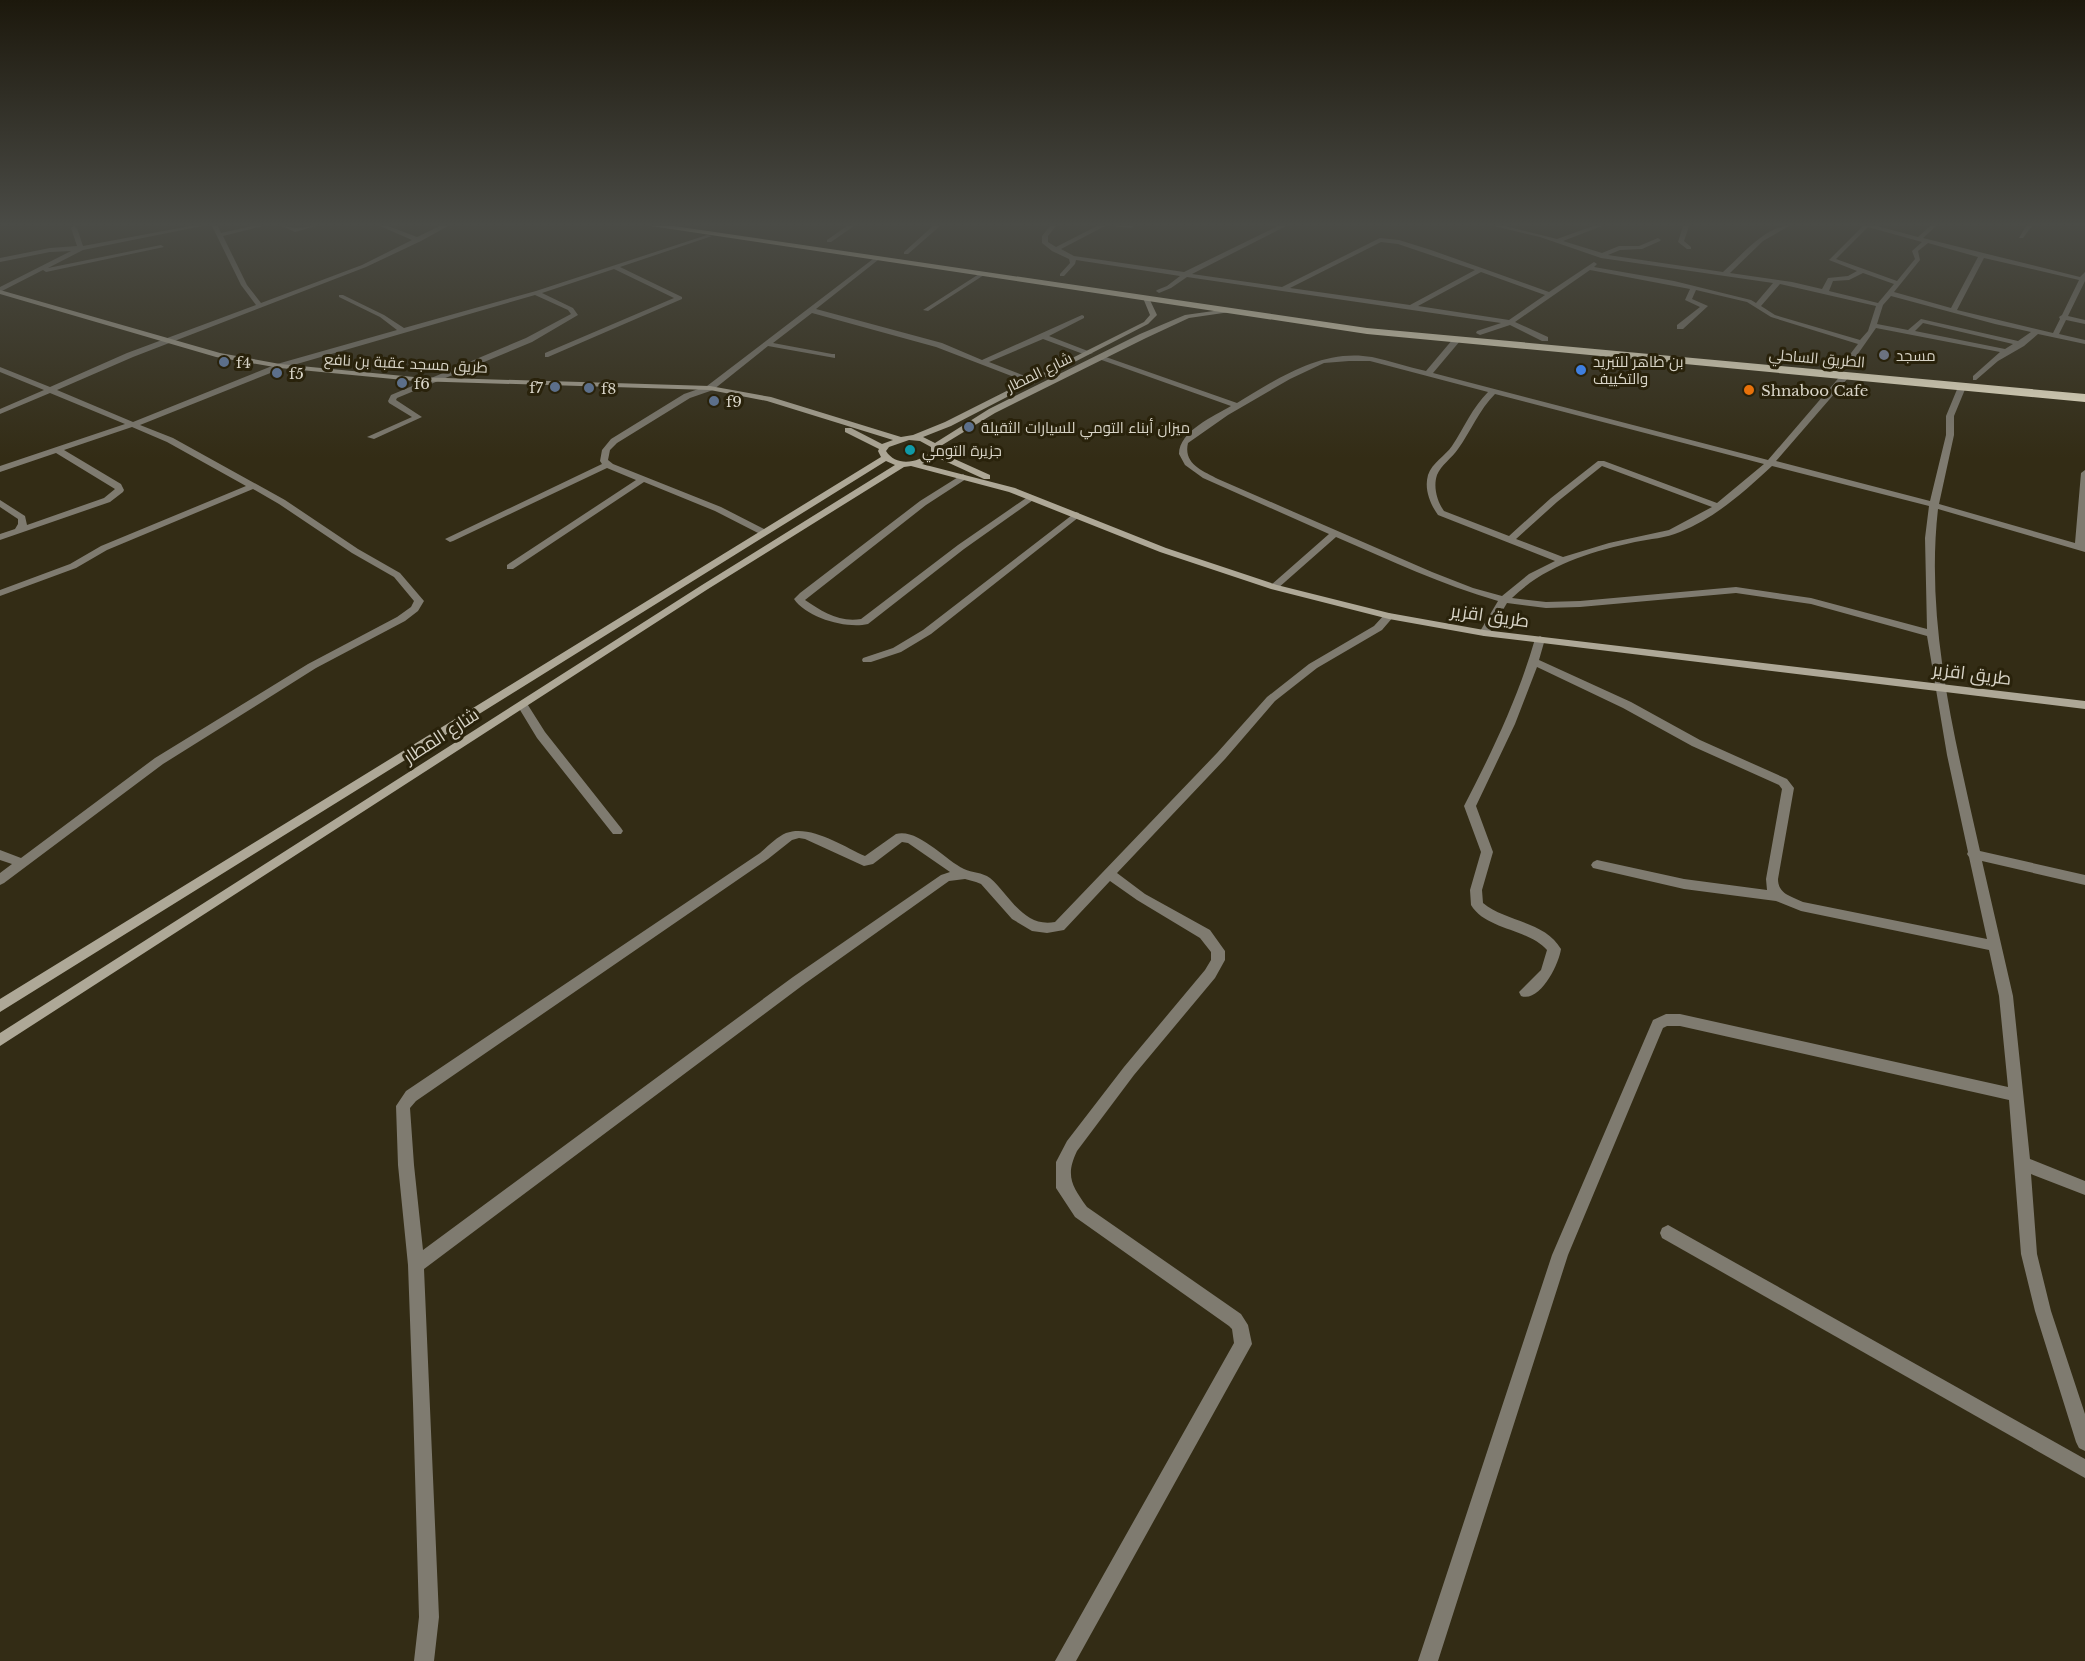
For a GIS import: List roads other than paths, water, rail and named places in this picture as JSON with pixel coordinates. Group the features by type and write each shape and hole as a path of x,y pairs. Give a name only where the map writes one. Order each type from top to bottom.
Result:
{"highway":[{"name":"الطريق الساحلي","path":"1178,304 1456,341 1845,371 1976,378 2085,388"},
{"name":"الطريق الساحلي","path":"1255,304 1480,333 1845,371 1962,387 2085,398"}],"street":[{"name":"طريق مسجد عقبة بن نافع","path":"42,304 219,355 280,366 360,375 438,380 710,388 757,396 899,439"},
{"path":"0,412 50,389 259,304"},
{"path":"356,304 382,316 403,332"},
{"path":"0,469 134,424 280,366 498,304"},
{"path":"371,438 418,417 391,399 530,340 575,315 571,309 560,304"},
{"path":"548,355 667,304"},
{"path":"763,531 718,509 608,464 604,456 614,441 687,396 710,388 818,304"},
{"path":"926,310 936,304"},
{"name":"شارع المطار","path":"916,438 1130,331 1154,315 1149,304"},
{"path":"1380,304 1510,322 1545,339"},
{"path":"1410,308 1418,304"},
{"path":"1480,333 1510,322 1536,304"},
{"path":"1680,327 1705,306 1698,304"},
{"path":"1758,304 1773,315 1862,343"},
{"path":"1484,633 1504,600 1520,585 1562,560 1604,547 1676,531 1719,507 1740,492 1771,463 1845,371 1874,325 1880,305 1874,304"},
{"path":"1929,304 2085,342"},
{"path":"1953,310 1956,304"},
{"path":"2056,334 2062,317 2071,304"},
{"path":"810,310 939,345 1032,382"},
{"name":"شارع المطار","path":"935,449 992,411 1143,336 1187,316 1228,312"},
{"path":"981,363 1082,317"},
{"path":"1968,330 1979,317"},
{"path":"2062,317 2085,322"},
{"path":"1909,333 1921,321 2021,344"},
{"path":"1874,325 2005,351"},
{"path":"1130,331 1143,336"},
{"path":"1976,378 2005,351 2021,344 2038,331"},
{"path":"1043,336 1089,353"},
{"path":"1427,375 1456,341"},
{"path":"767,344 832,356"},
{"path":"1100,358 1236,405"},
{"path":"1932,634 1815,603 1754,591 1736,590 1557,605 1504,600 1470,590 1334,534 1215,481 1187,463 1182,454 1184,443 1236,405 1315,364 1340,358 1370,360 1493,391 1934,505 2082,549 2085,472"},
{"path":"0,369 170,440 253,486 398,575 414,591 419,601 418,605 401,619 312,666 159,761 0,880"},
{"path":"1962,387 1950,416 1950,435 1934,505 1930,538 1932,634 1973,854 2006,996 2017,1095 2029,1254 2043,1311 2085,1442"},
{"path":"1493,391 1471,418 1454,449 1434,472 1431,490 1441,513 1562,560"},
{"name":"طريق مسجد عقبة بن نافع","path":"817,415 884,453"},
{"path":"935,449 927,460 907,464 884,453 899,439 916,438 1012,490"},
{"path":"0,537 107,500 120,490 118,486 56,449"},
{"name":"شارع المطار","path":"0,1006 763,531 884,453"},
{"path":"1510,540 1554,500 1601,463 1719,507"},
{"path":"450,539 608,464"},
{"name":"شارع المطار","path":"0,1040 522,705 907,464"},
{"name":"طريق اقزير","path":"907,464 1012,490 1195,562 1274,587 1389,616 1484,633 2085,705"},
{"path":"963,477 923,503 826,576 799,599 801,602 831,618 857,624 864,622 970,541 1032,498"},
{"path":"510,567 643,479"},
{"path":"0,593 73,566 104,548 253,486"},
{"path":"0,503 22,518 23,524 18,531"},
{"path":"867,660 897,650 927,632 1076,515"},
{"path":"1274,587 1334,534"},
{"path":"416,1265 798,981 945,878 962,874 977,876 985,881 1021,919 1038,929 1048,930 1059,926 1271,699 1313,666 1378,628 1389,616"},
{"path":"1526,992 1536,985 1552,965 1554,949 1548,940 1537,933 1491,915 1477,905 1476,890 1487,852 1470,806 1534,662 1540,639"},
{"path":"1534,662 1627,705 1696,743 1783,783 1788,788 1772,879 1773,888 1778,896"},
{"path":"522,705 541,735 617,831"},
{"path":"440,731 460,745"},
{"path":"424,1661 429,1617 416,1265 403,1106 411,1096 764,856 788,837 807,835 864,861 869,861 900,837 911,839 962,874"},
{"path":"1973,854 2085,880"},
{"path":"0,855 23,863"},
{"path":"1597,865 1683,884 1778,896 1814,910 1994,946"},
{"path":"1065,1661 1243,1344 1240,1325 1235,1320 1081,1212 1064,1188 1064,1162 1082,1131 1210,974 1218,960 1218,951 1205,934 1141,897 1110,874"},
{"path":"1428,1661 1560,1255 1658,1024 1666,1020 1680,1020 2017,1095"},
{"path":"2023,1163 2085,1188"},
{"path":"1668,1233 2085,1469"}],"place":[{"name":"مسجد","path":"1884,355"},
{"name":"f4","path":"224,362"},
{"name":"بن طاهر للتبريد والتكييف","path":"1581,370"},
{"name":"f5","path":"277,373"},
{"name":"f6","path":"402,383"},
{"name":"f7","path":"555,387"},
{"name":"f8","path":"589,388"},
{"name":"Shnaboo Cafe","path":"1749,390"},
{"name":"f9","path":"714,401"},
{"name":"ميزان أبناء التومي للسيارات الثقيلة","path":"969,427"},
{"name":"جزيرة التومي","path":"910,450"}]}
